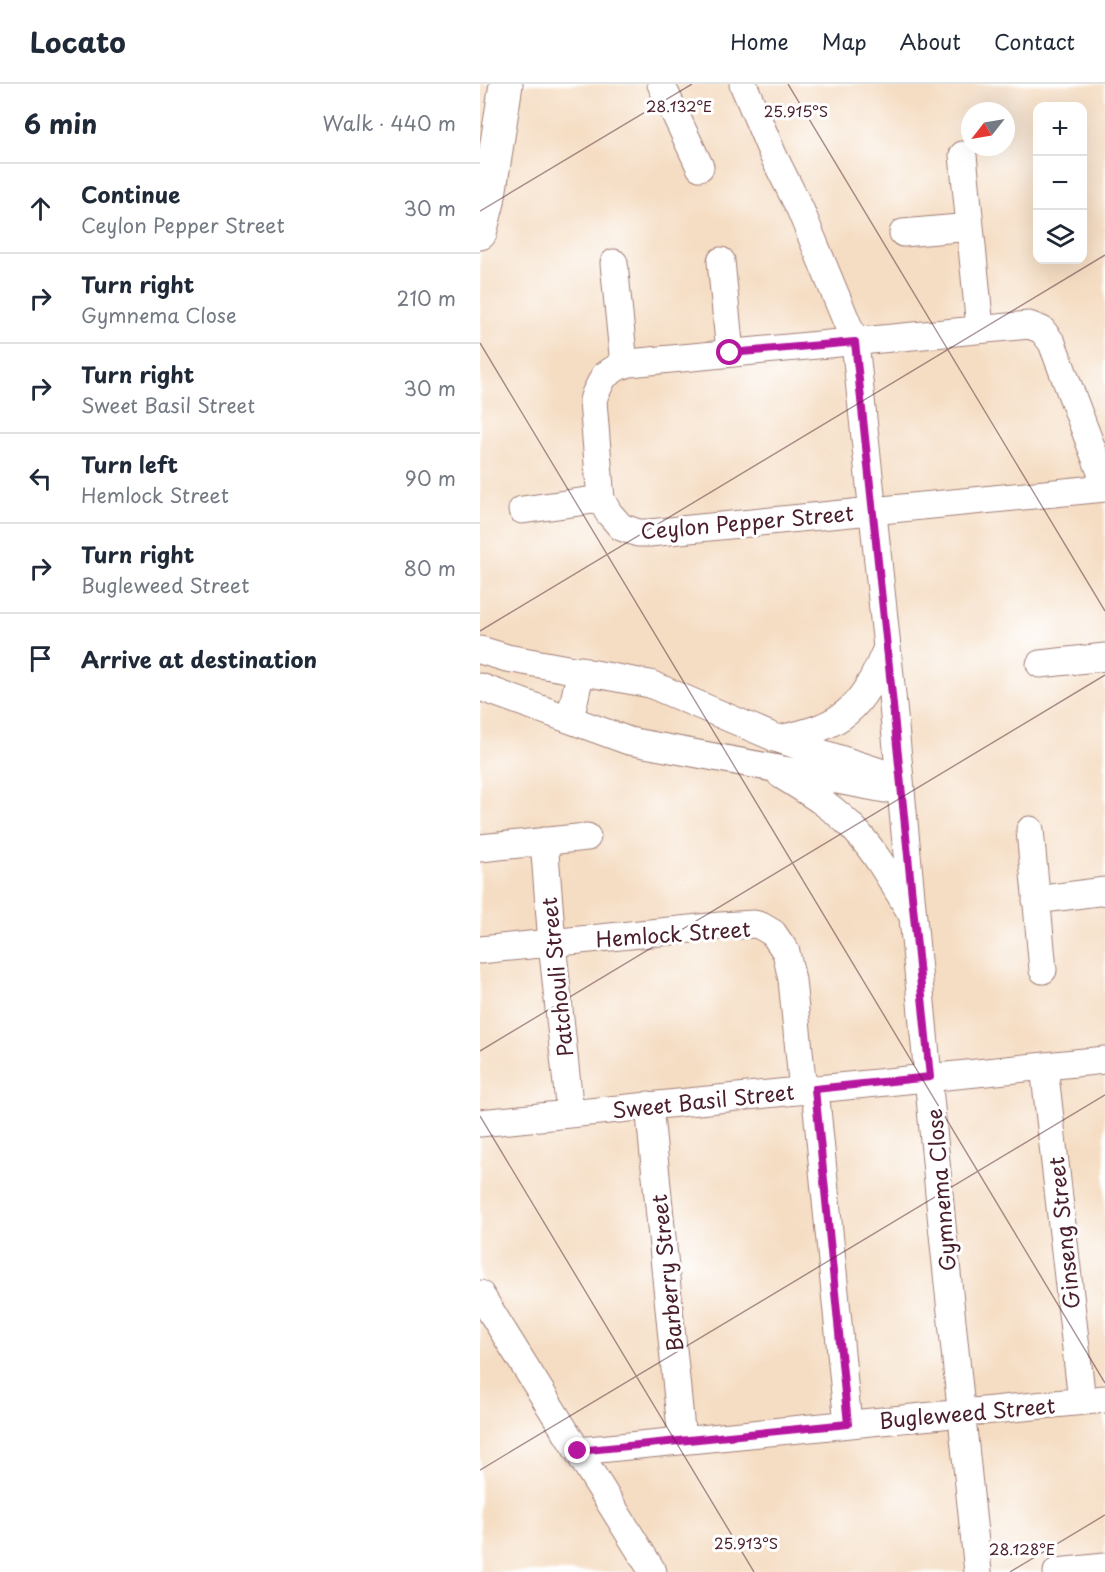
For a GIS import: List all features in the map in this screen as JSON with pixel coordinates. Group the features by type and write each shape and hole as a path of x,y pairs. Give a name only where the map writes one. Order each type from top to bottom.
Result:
{"street":[{"path":"480,126 489,84"},
{"path":"480,233 506,84"},
{"path":"662,84 700,167"},
{"name":"Gymnema Close","path":"742,84 800,209 855,342 915,919 942,1225 978,1572"},
{"path":"963,156 980,328"},
{"path":"903,233 970,227"},
{"path":"721,261 730,353"},
{"path":"614,263 624,365"},
{"name":"Ceylon Pepper Street","path":"1105,483 1052,343 1042,330 1029,325 980,328 624,365 604,376 598,384 593,401 601,498 610,517 621,527 638,533 1105,488"},
{"path":"522,510 601,498"},
{"path":"778,739 812,732 844,715 859,701 872,682 887,648"},
{"path":"480,650 507,658 650,684 778,739 900,785"},
{"path":"1040,664 1105,657"},
{"path":"570,719 581,670"},
{"path":"480,687 629,741 765,765 900,785"},
{"path":"765,765 834,810 856,831 879,862 915,919"},
{"path":"1030,830 1043,970"},
{"path":"480,848 587,837"},
{"name":"Patchouli Street","path":"544,841 570,1113"},
{"path":"1036,900 1105,891"},
{"name":"Hemlock Street","path":"480,950 754,924 768,930 782,943 790,967 809,1090 848,1424"},
{"name":"Sweet Basil Street","path":"480,1123 1105,1060"},
{"name":"Ginseng Street","path":"1044,1066 1093,1400"},
{"name":"Barberry Street","path":"649,1106 682,1440"},
{"path":"480,1294 653,1572"},
{"name":"Bugleweed Street","path":"578,1451 1093,1400"},
{"path":"1058,1572 1105,1567"}],"route":[{"path":"578,1451 848,1424 815,1089 930,1077 855,342 730,353"}]}
